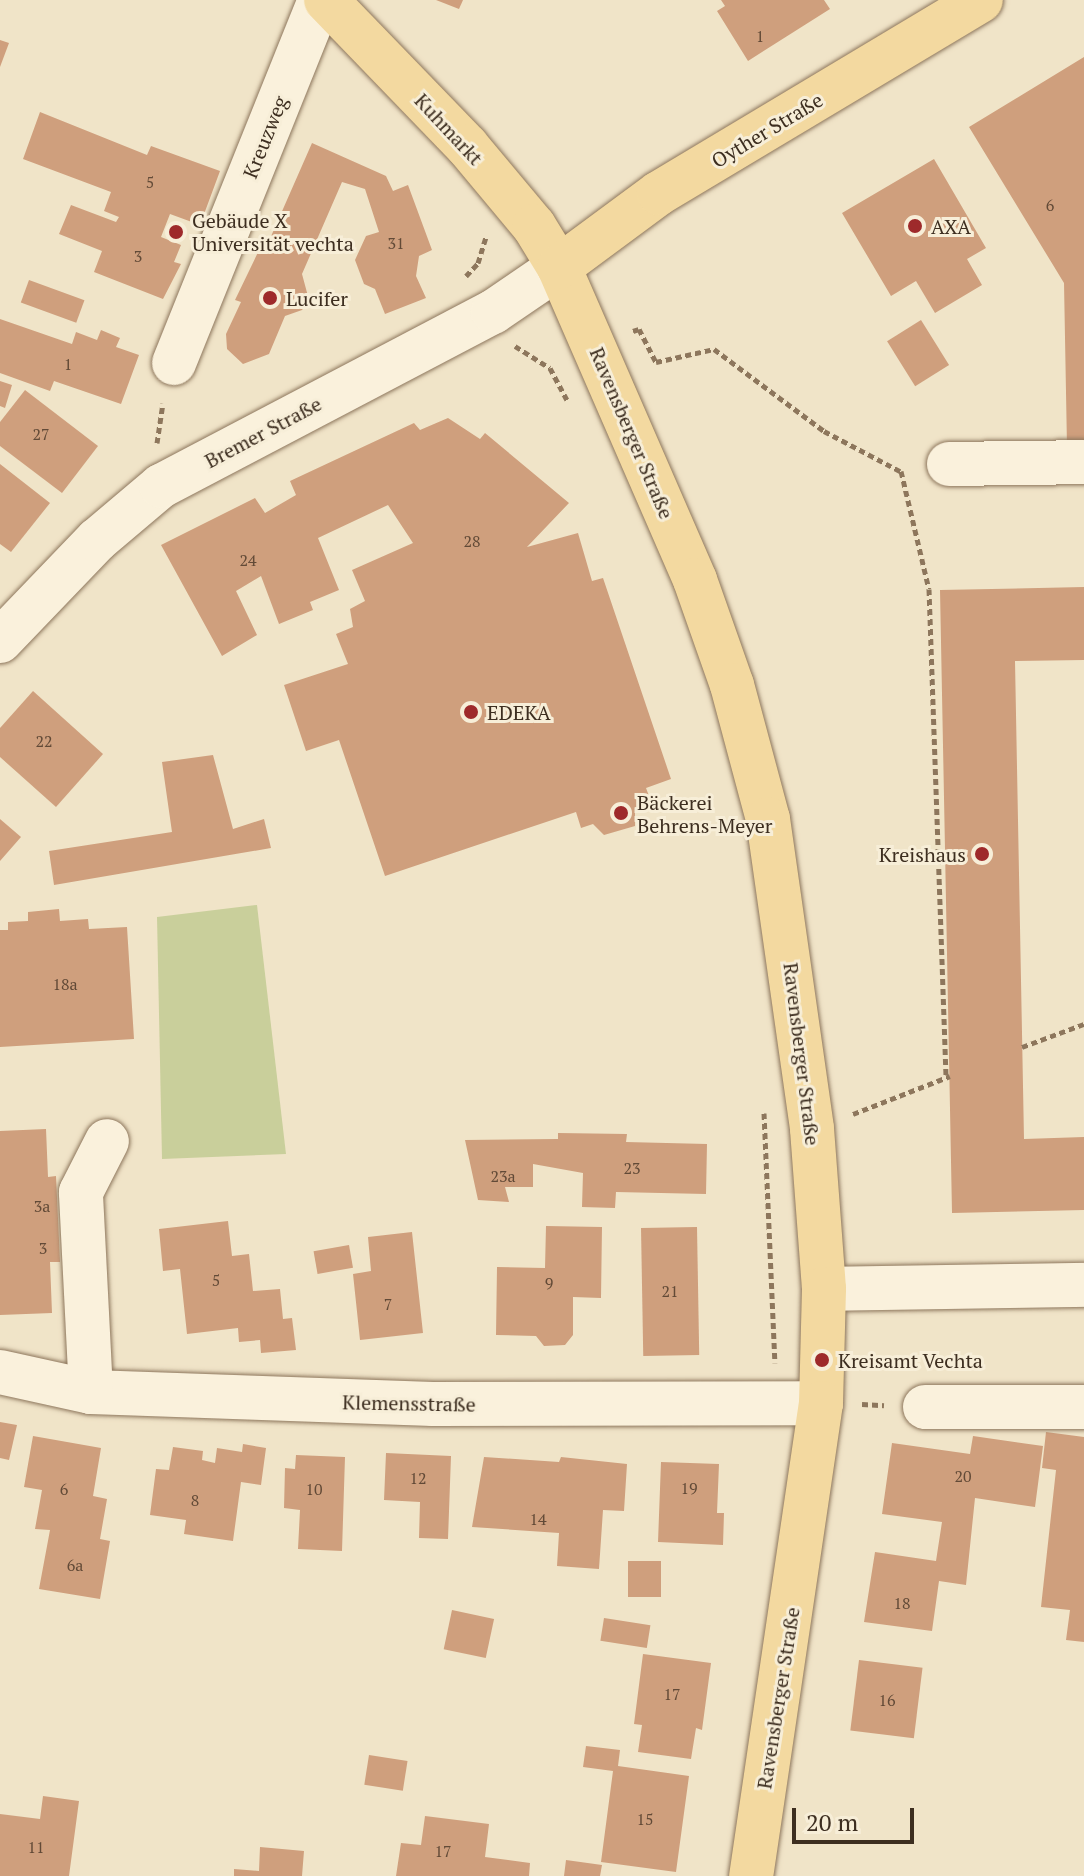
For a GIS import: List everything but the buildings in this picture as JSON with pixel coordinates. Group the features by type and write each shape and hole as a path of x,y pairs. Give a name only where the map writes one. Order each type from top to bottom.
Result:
{"main road":[{"name":"Kuhmarkt","path":"326,0 467,146 534,226 559,267"},
{"name":"Oyther Straße","path":"559,267 659,193 981,0"},
{"name":"Ravensberger Straße","path":"559,267 695,580 732,685 768,819 812,1129 824,1289 821,1403 751,1876"}],"street":[{"name":"Kreuzweg","path":"174,363 320,0"},
{"name":"Bremer Straße","path":"0,641 97,540 161,486 484,317 559,267"},
{"path":"949,464 1084,462"},
{"path":"91,1392 81,1192 107,1141"},
{"path":"824,1289 1084,1285"},
{"name":"Klemensstraße","path":"0,1372 91,1392 433,1404 821,1403"},
{"path":"925,1407 1084,1407"}],"path":[{"path":"480,224 486,237 478,263 463,280 484,317 518,349 550,368 571,408"},
{"path":"550,368 594,344 639,329 656,362 714,349 824,431 901,471 949,464"},
{"path":"161,486 155,430 174,363"},
{"path":"812,1129 948,1077 929,589 901,471"},
{"path":"1022,1047 1084,1024"},
{"path":"763,1099 776,1403"},
{"path":"821,1403 925,1407"}],"green space":[{"path":"257,905 286,1154 162,1159 157,917"}],"place":[{"name":"AXA","path":"915,226"},
{"name":"Gebäude X Universität vechta","path":"176,232"},
{"name":"Lucifer","path":"270,298"},
{"name":"EDEKA","path":"471,712"},
{"name":"Bäckerei Behrens-Meyer","path":"621,813"},
{"name":"Kreishaus","path":"982,854"},
{"name":"Kreisamt Vechta","path":"822,1360"}]}
